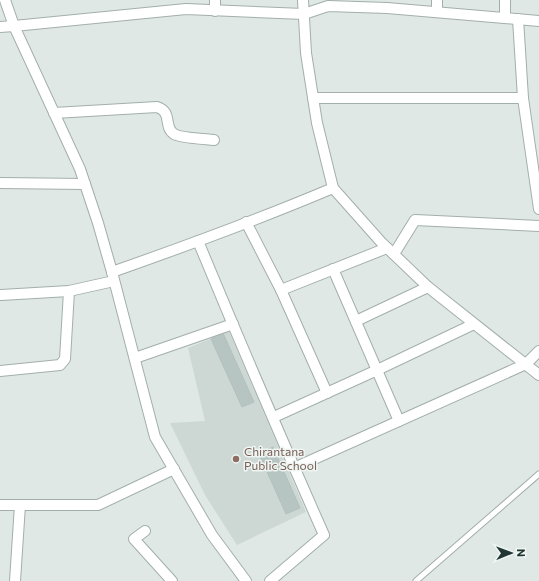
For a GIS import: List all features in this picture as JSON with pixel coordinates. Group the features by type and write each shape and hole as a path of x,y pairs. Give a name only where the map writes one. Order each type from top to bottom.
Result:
{"street":[{"path":"5,0 14,26 80,169 98,223 155,437 212,535 246,581"},
{"path":"215,0 215,11"},
{"path":"303,0 306,53 317,123 332,188 391,251 428,287 539,375"},
{"path":"437,0 437,12"},
{"path":"505,0 505,18"},
{"path":"0,27 186,9 304,14 328,6 348,3 387,4 437,12 539,21"},
{"path":"518,19 523,98 539,209"},
{"path":"313,98 523,98"},
{"path":"54,113 157,106 162,108 166,114 169,129 172,133 178,136 214,140"},
{"path":"0,183 85,184"},
{"path":"1,295 69,291 113,277 198,241 285,208 332,188"},
{"path":"281,290 333,269 391,251 415,220 539,226"},
{"path":"246,222 281,290 327,393"},
{"path":"198,241 259,387 274,417 294,468 324,536 270,581"},
{"path":"333,269 399,421"},
{"path":"356,321 428,287"},
{"path":"0,371 60,365 65,359 69,291"},
{"path":"135,358 233,324"},
{"path":"274,417 474,324"},
{"path":"294,468 526,364 539,351"},
{"path":"0,505 98,505 174,470"},
{"path":"15,581 20,505"},
{"path":"145,531 134,539 172,581"}],"lane":[{"path":"416,581 539,474"}],"shaded area":[{"name":"Chirantana Public School","path":"229,331 306,512 237,545 205,495 170,423 205,421 188,348"}],"building":[{"path":"223,333 254,402 242,407 211,339"},
{"path":"273,447 300,508 286,514 259,454"}],"place":[{"name":"Chirantana Public School","path":"236,459"}]}
